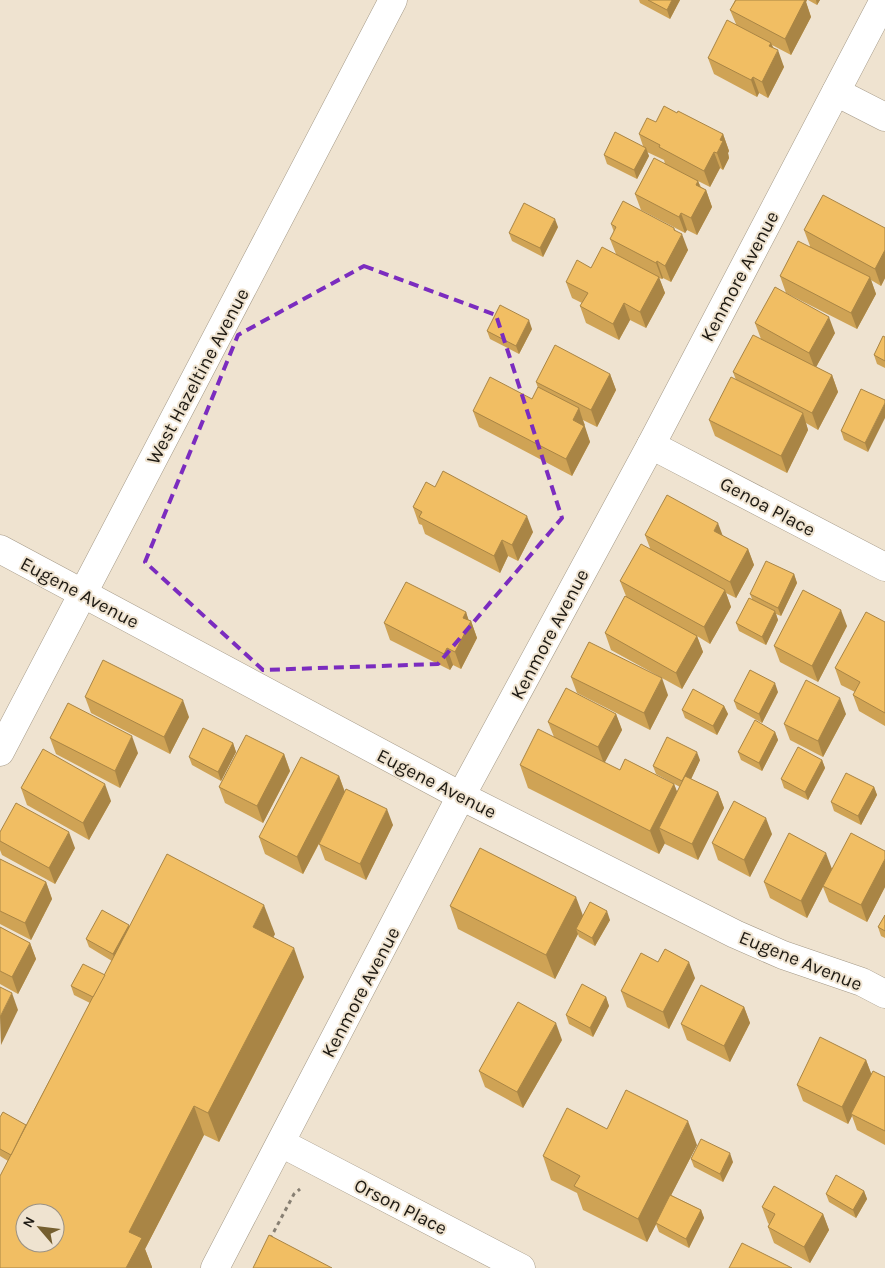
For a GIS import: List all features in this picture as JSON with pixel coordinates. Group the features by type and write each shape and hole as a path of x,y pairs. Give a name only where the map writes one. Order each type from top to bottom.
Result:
{"street":[{"name":"West Hazeltine Avenue","path":"0,752 393,0"},
{"name":"Kenmore Avenue","path":"215,1268 461,796 651,445 884,0"},
{"path":"836,92 885,117"},
{"name":"Genoa Place","path":"651,445 885,567"},
{"name":"Eugene Avenue","path":"0,549 461,796 735,934 783,955 862,982 885,994"},
{"name":"Orson Place","path":"281,1143 522,1268"}],"path":[{"path":"268,1243 294,1194 301,1189"}],"highlighted area":[{"path":"364,266 496,315 562,518 438,664 263,670 145,562 238,335"}],"building":[{"path":"648,0 672,0 667,10"},
{"path":"736,0 805,0 785,39 730,10"},
{"path":"727,20 771,43 769,46 778,50 762,82 753,77 751,80 708,58"},
{"path":"664,106 723,134 720,140 723,141 717,153 714,152 704,171 639,134 647,118 656,122"},
{"path":"615,132 646,148 634,170 604,155"},
{"path":"654,158 698,181 696,185 706,190 691,218 681,213 679,217 635,194"},
{"path":"823,195 885,228 885,250 875,269 804,230"},
{"path":"623,201 682,234 665,266 610,239 616,227 611,224"},
{"path":"524,203 555,219 540,248 509,233"},
{"path":"798,241 870,277 851,313 780,276"},
{"path":"602,247 659,277 640,312 624,303 613,324 580,306 588,293 566,282 577,260 591,268"},
{"path":"775,287 829,317 809,353 755,323"},
{"path":"500,305 529,320 516,346 487,331"},
{"path":"753,335 832,375 812,413 733,372"},
{"path":"883,336 885,337 885,361 874,355"},
{"path":"555,345 610,374 591,410 536,382"},
{"path":"490,377 532,399 538,387 579,408 573,420 584,426 566,459 473,411"},
{"path":"731,377 803,413 781,456 709,420"},
{"path":"861,389 885,400 865,443 841,431"},
{"path":"443,471 527,516 512,545 502,540 494,556 419,517 422,512 413,507 426,482 435,487"},
{"path":"667,495 718,523 714,531 748,549 730,582 645,535"},
{"path":"641,544 725,590 704,627 620,581"},
{"path":"766,561 794,574 778,608 750,594"},
{"path":"406,582 466,612 463,618 471,621 455,652 447,648 444,654 384,623"},
{"path":"803,590 841,610 812,666 774,646"},
{"path":"625,596 697,636 676,673 605,633"},
{"path":"749,598 775,611 762,637 736,623"},
{"path":"866,612 885,622 885,713 853,695 860,682 835,668"},
{"path":"589,642 662,678 644,713 571,677"},
{"path":"103,660 183,700 164,737 85,697"},
{"path":"750,670 775,683 759,714 734,701"},
{"path":"806,680 840,698 818,741 784,724"},
{"path":"566,688 616,714 598,747 548,722"},
{"path":"693,689 724,706 713,726 682,710"},
{"path":"68,703 132,736 115,771 50,738"},
{"path":"755,720 775,732 759,763 738,752"},
{"path":"203,728 233,743 218,772 189,757"},
{"path":"538,729 620,770 625,759 674,784 650,831 520,765"},
{"path":"246,735 284,754 257,806 219,787"},
{"path":"667,737 697,752 682,781 653,766"},
{"path":"798,747 822,760 805,792 781,779"},
{"path":"43,749 105,784 83,823 21,788"},
{"path":"301,757 339,776 297,857 259,837"},
{"path":"846,773 874,787 858,816 831,802"},
{"path":"685,776 718,792 692,844 659,828"},
{"path":"346,789 387,809 360,864 319,844"},
{"path":"734,801 766,818 744,860 712,843"},
{"path":"16,803 69,832 49,868 0,841 0,832"},
{"path":"789,833 826,853 801,901 764,882"},
{"path":"851,833 885,851 885,859 861,905 823,886"},
{"path":"480,848 576,897 546,955 450,906"},
{"path":"167,854 264,905 253,927 294,948 208,1113 194,1106 129,1232 142,1238 126,1268 0,1268 0,1176"},
{"path":"0,859 46,882 25,923 0,911"},
{"path":"590,902 607,911 592,938 576,929"},
{"path":"102,910 129,925 113,954 86,939"},
{"path":"885,915 885,931 878,927"},
{"path":"0,927 30,943 12,977 0,971"},
{"path":"665,949 689,962 663,1012 621,991 641,953 658,962"},
{"path":"83,964 105,975 93,997 71,986"},
{"path":"582,984 606,997 590,1028 566,1015"},
{"path":"701,985 744,1007 724,1046 681,1024"},
{"path":"0,987 12,993 0,1017"},
{"path":"518,1002 556,1023 517,1092 479,1071"},
{"path":"820,1037 866,1060 842,1107 797,1085"},
{"path":"873,1071 885,1077 885,1131 851,1114"},
{"path":"626,1090 688,1121 638,1219 574,1186 580,1176 543,1156 567,1108 607,1129"},
{"path":"3,1112 26,1125 11,1155 0,1149 0,1117"},
{"path":"701,1139 730,1153 720,1174 691,1159"},
{"path":"836,1175 864,1191 853,1210 826,1194"},
{"path":"774,1186 823,1214 804,1247 768,1227 775,1214 762,1207"},
{"path":"670,1195 701,1210 686,1239 656,1223"},
{"path":"269,1235 332,1268 253,1268"},
{"path":"742,1243 792,1268 729,1268"}]}
